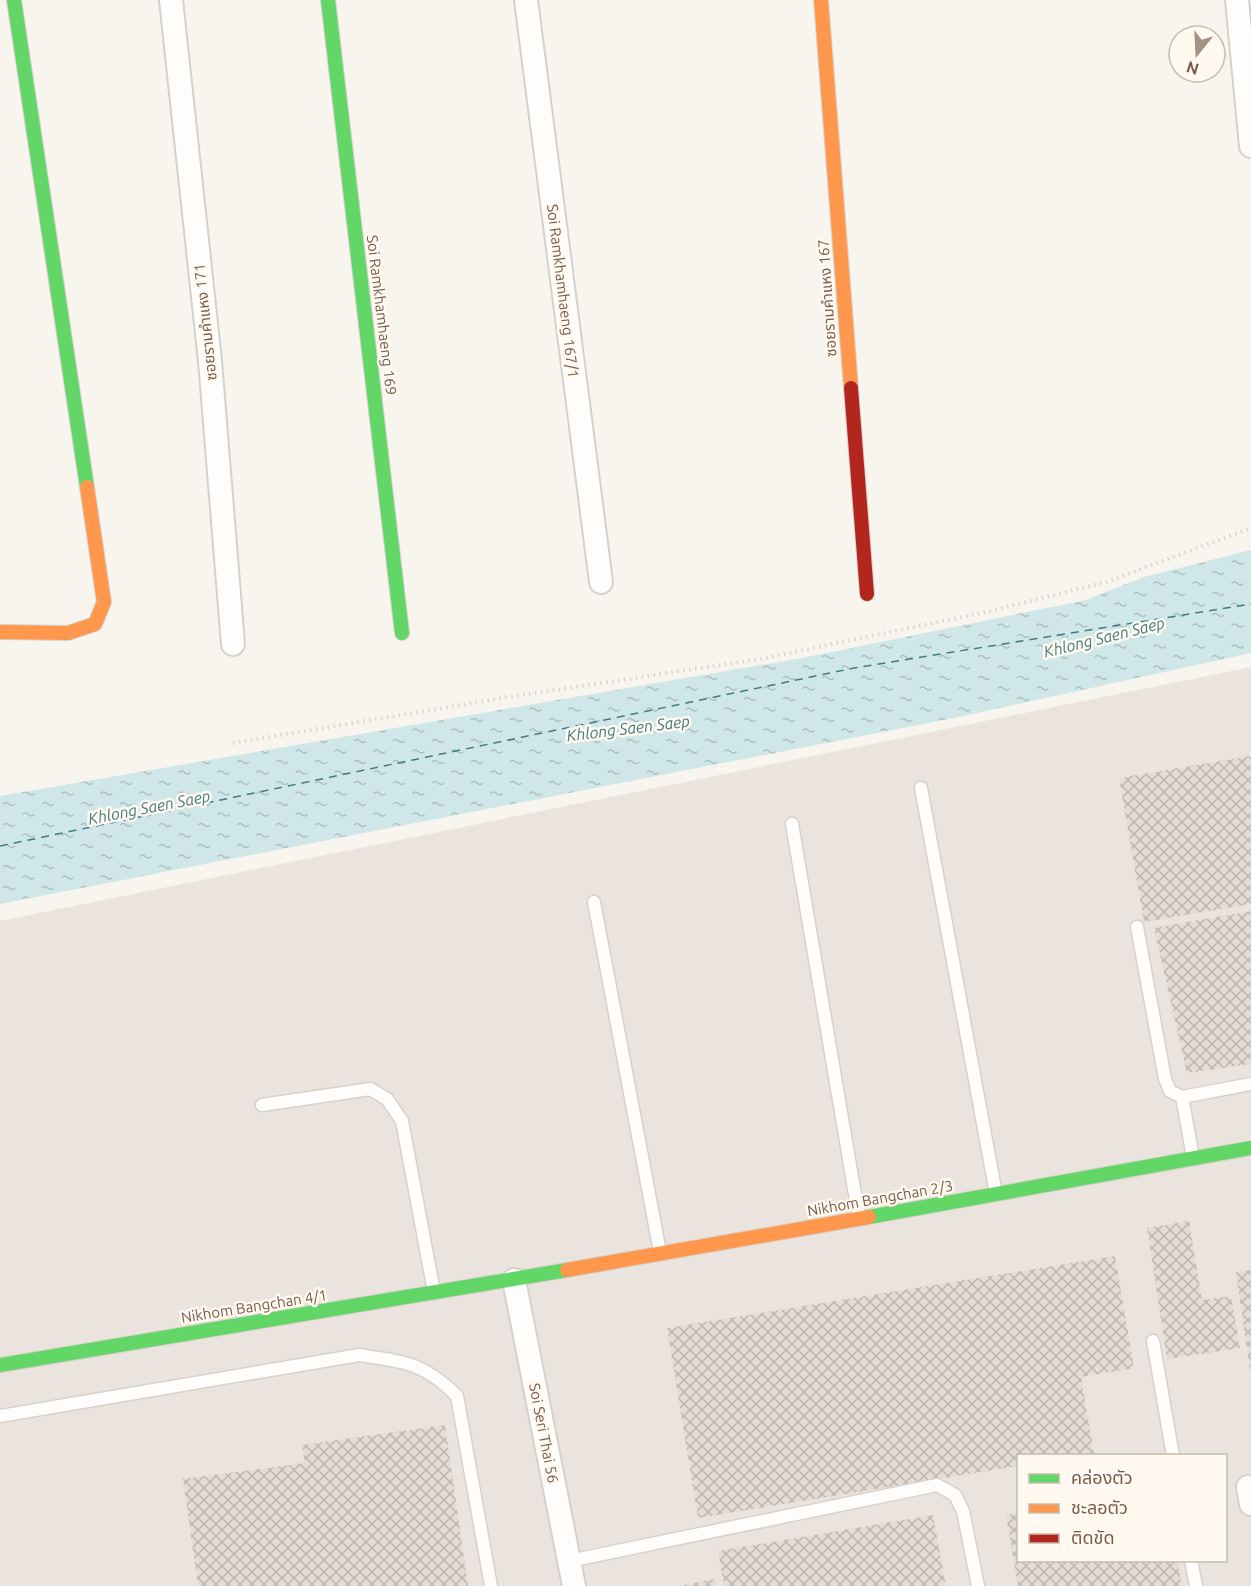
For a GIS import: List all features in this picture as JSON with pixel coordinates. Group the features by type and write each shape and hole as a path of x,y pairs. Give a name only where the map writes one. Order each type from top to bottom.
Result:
{"street":[{"path":"0,632 68,633 95,624 104,602 14,0"},
{"name":"ซอยรามคำแหง 171","path":"171,0 210,361 233,644"},
{"name":"Soi Ramkhamhaeng 169","path":"328,0 361,288 383,448 402,633"},
{"name":"Soi Ramkhamhaeng 167/1","path":"526,0 601,582"},
{"name":"ซอยรามคำแหง 167","path":"820,0 867,594"},
{"path":"1237,0 1251,146"},
{"name":"Nikhom Bangchan 2/3","path":"514,1280 1251,1148"},
{"name":"Nikhom Bangchan 4/1","path":"0,1365 514,1280"},
{"name":"Soi Seri Thai 56","path":"514,1280 574,1586"}],"lane":[{"path":"921,788 996,1194"},
{"path":"792,824 860,1218"},
{"path":"594,902 660,1254"},
{"path":"1137,927 1165,1079 1170,1091 1182,1096 1251,1084"},
{"path":"262,1105 370,1089 387,1099 402,1121 435,1293"},
{"path":"1182,1096 1193,1158"},
{"path":"1153,1341 1173,1454"},
{"path":"0,1416 359,1355 405,1362 435,1374 457,1396 491,1586"},
{"path":"569,1561 937,1485 955,1495 963,1511 978,1586"},
{"path":"1191,1562 1196,1586"}],"path":[{"path":"233,743 494,699 760,659 982,613 1106,582 1251,528"}],"shaded area":[{"path":"1251,667 1251,1586 0,1586 0,921"}],"water":[{"name":"Khlong Saen Saep","path":"1251,550 1251,653 959,717 0,904 0,796 802,658 1086,600 1144,577"}],"building":[{"path":"1251,756 1251,904 1144,922 1119,778"},
{"path":"1251,911 1251,1064 1187,1073 1154,928"},
{"path":"1189,1221 1202,1300 1231,1296 1240,1348 1167,1359 1147,1228"},
{"path":"1115,1256 1134,1368 1081,1377 1094,1454 1017,1454 1017,1466 698,1518 667,1328"},
{"path":"1251,1270 1251,1370 1250,1370 1236,1272"},
{"path":"445,1425 468,1586 198,1586 183,1479 305,1463 302,1445"},
{"path":"1017,1513 1017,1562 1177,1562 1182,1586 1018,1586 1006,1515"},
{"path":"933,1515 946,1586 724,1586 718,1551"},
{"path":"714,1579 716,1586 684,1586 684,1585"}],"ferry route":[{"path":"0,846 854,668 1251,604"}],"traffic: fast":[{"path":"14,0 87,487"},
{"path":"328,0 402,633"},
{"path":"869,1217 1251,1148"},
{"path":"0,1365 567,1270"}],"traffic: slow":[{"path":"821,0 851,388"},
{"path":"0,632 68,633 95,624 104,602 87,487"},
{"path":"567,1270 869,1217"}],"traffic: jam":[{"path":"851,388 867,594"}]}
